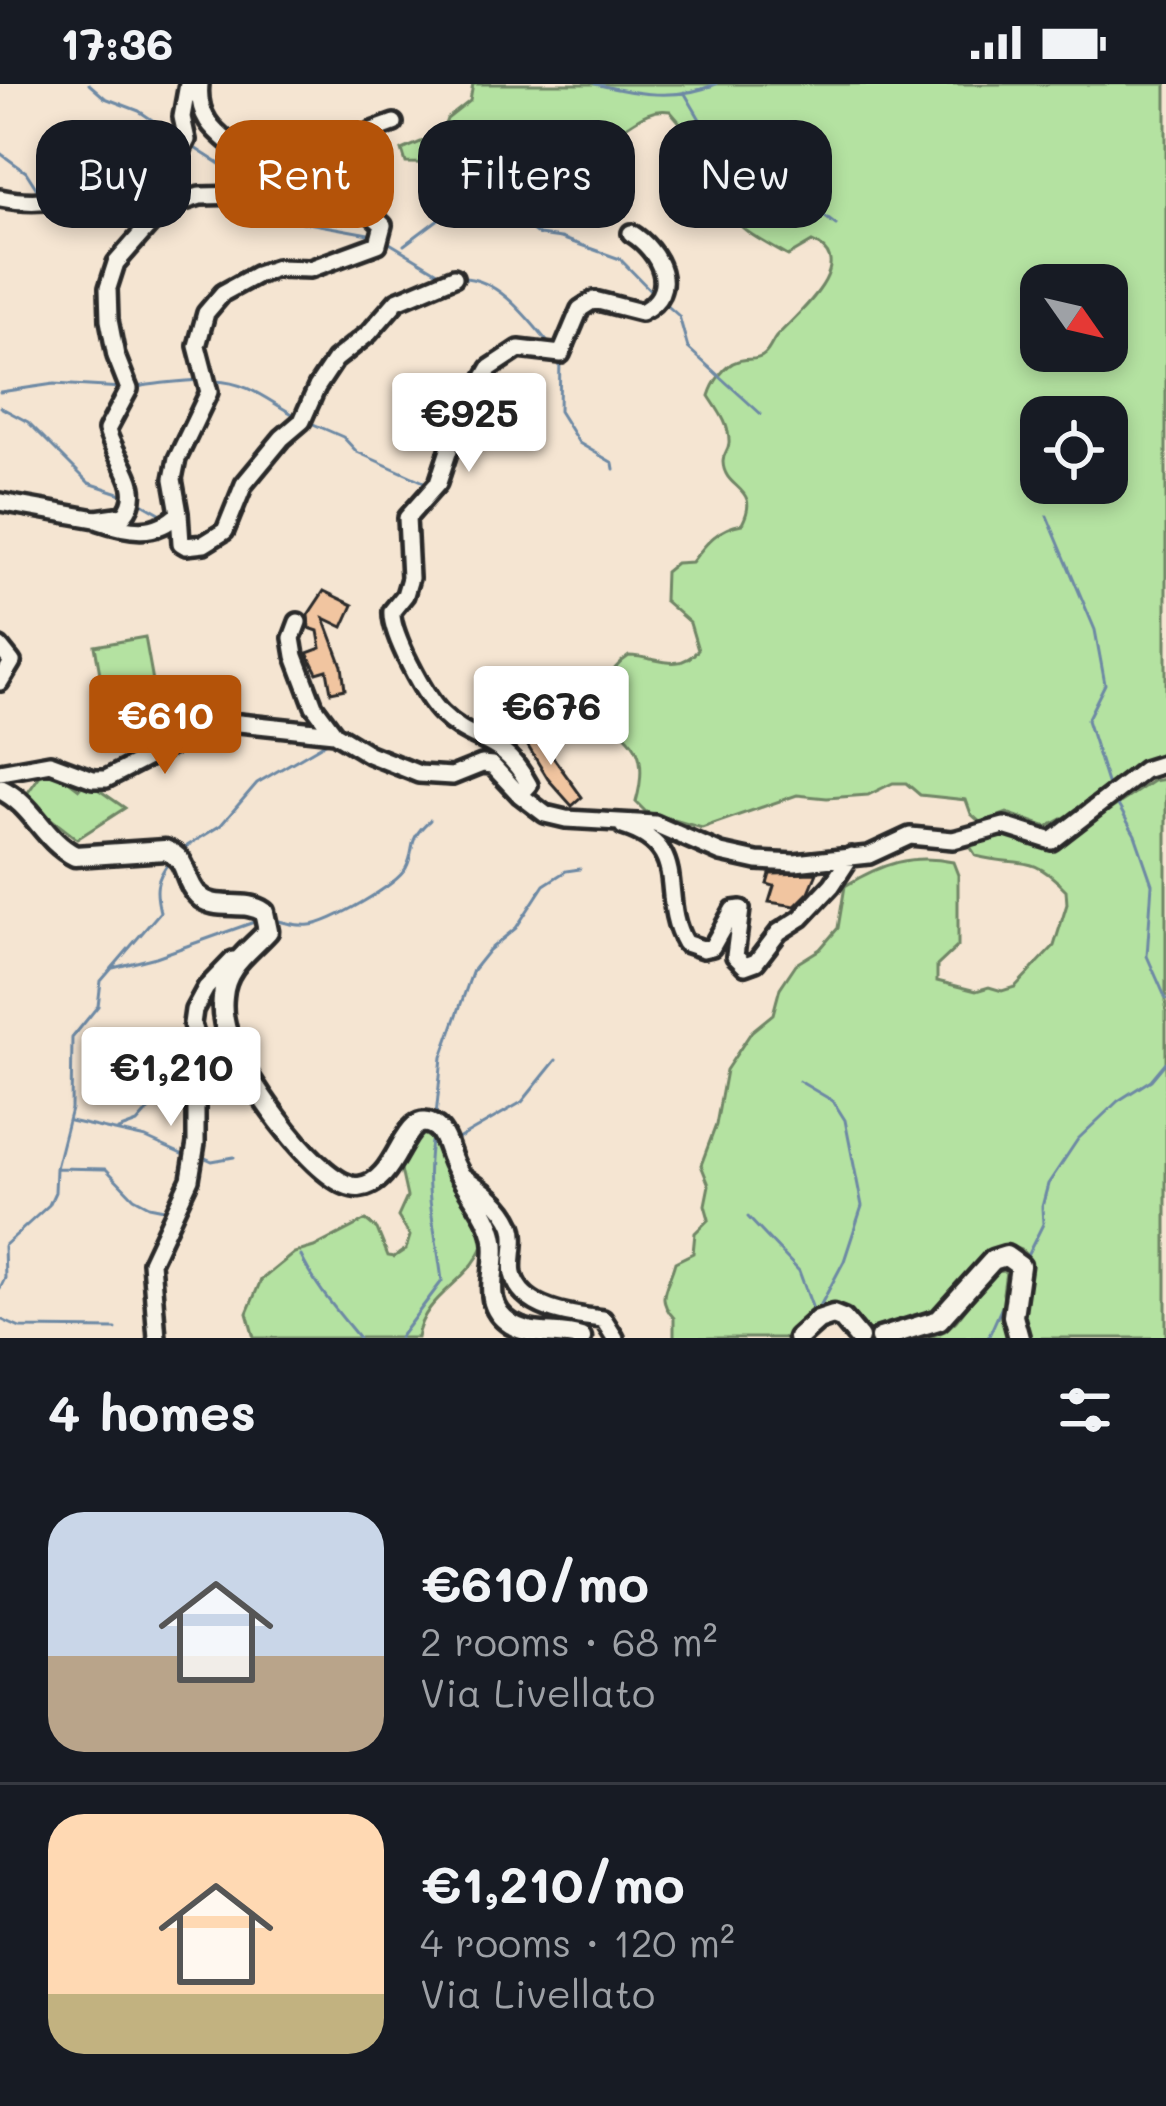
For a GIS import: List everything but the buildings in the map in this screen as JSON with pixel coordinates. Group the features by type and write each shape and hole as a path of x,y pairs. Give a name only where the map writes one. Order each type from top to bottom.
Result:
{"main road":[{"path":"0,789 28,807 48,837 75,856 165,850 185,863 195,892 204,900 258,908 268,919 268,931 241,955 225,982 222,999 232,1046 296,1142 346,1186 378,1181 407,1133 424,1123 442,1134 457,1172 494,1235 491,1289 497,1312 530,1332 581,1338"},
{"path":"880,1338 940,1321 993,1260 1006,1256 1020,1266 1013,1316 1019,1338"},
{"path":"798,1338 823,1317 833,1315 843,1319 859,1338"}],"street":[{"path":"0,198 49,203 180,153 187,140 182,117 188,84"},
{"path":"96,520 124,515 134,496 107,434 110,419 129,388 112,343 111,273 123,252 175,204 200,196 245,195 258,182 251,164 209,126 199,99 200,84"},
{"path":"382,228 378,244 310,269 277,268 256,275 223,293 206,313 197,346 209,392 177,459 173,479 181,543 203,544 225,531 244,484 282,438 302,422 335,360 369,333 397,301 454,277"},
{"path":"520,795 529,785 513,756 440,712 393,633 392,611 405,595 410,578 406,522 438,483 458,426 496,362 519,349 561,354 580,308 594,300 641,312 658,300 664,283 654,248 631,233"},
{"path":"0,502 149,531 169,524 179,513"},
{"path":"298,622 292,638 295,656 314,706 334,733"},
{"path":"0,647 11,662 0,682"},
{"path":"0,772 50,763 106,779 178,743 239,723 334,733 419,774 452,776 482,764 492,765 520,795 556,818 655,824 721,853 795,862 875,854 910,836 952,840 1004,826 1052,841 1144,770 1166,763"},
{"path":"603,820 641,833 662,854 671,879 672,919 685,943 712,947 733,910 741,909 736,956 745,966 756,962 778,932 801,918 851,856"},
{"path":"157,1338 151,1262 185,1191 196,1143 196,1100 203,1063 192,1024 194,1010 206,988 241,955"},
{"path":"457,1172 488,1193 512,1226 513,1274 524,1295 548,1307 603,1319 614,1338"}],"green space":[{"path":"473,84 1166,84 1166,755 1137,763 1047,827 1007,813 981,823 966,800 920,795 906,783 893,783 868,795 797,795 702,828 646,812 636,802 641,774 637,752 625,734 602,719 606,683 629,656 674,662 698,650 690,623 664,600 665,572 676,563 692,562 713,537 742,524 748,502 725,471 728,430 709,396 728,366 765,354 820,289 830,262 826,251 812,242 788,256 744,228 832,228 832,120 678,120 670,111 649,113 635,121 447,119 470,101"},
{"path":"418,143 418,163 406,163 402,150"},
{"path":"145,637 162,731 112,740 95,646"},
{"path":"44,770 54,770 79,789 86,781 125,808 77,839 24,798"},
{"path":"1166,779 1166,1338 1023,1338 1020,1311 1031,1264 1021,1250 1008,1247 944,1312 887,1330 866,1332 839,1309 824,1306 784,1338 674,1338 674,1318 665,1304 665,1291 675,1262 693,1253 695,1233 709,1219 705,1205 709,1185 701,1165 716,1125 726,1070 752,1031 773,1014 780,988 796,964 820,949 838,928 845,886 897,862 953,862 958,875 958,946 937,966 937,981 976,991 1015,987 1054,946 1067,904 1066,890 1033,865 976,856 968,843 1007,834 1051,849 1153,781"},
{"path":"423,1133 439,1145 460,1195 486,1235 473,1264 430,1309 417,1338 254,1338 247,1313 261,1280 294,1253 366,1220 377,1229 388,1256 406,1249 410,1236 398,1217 407,1197 399,1161"},
{"path":"1006,1271 1003,1293 1011,1338 926,1338 956,1321 994,1272"}],"waterway":[{"path":"89,84 105,98 152,120"},
{"path":"595,84 656,94 686,93 716,84"},
{"path":"684,92 708,133 725,149 747,158 836,225"},
{"path":"193,147 215,161"},
{"path":"0,153 26,172 36,188"},
{"path":"404,245 440,218 489,214 525,225 539,235 620,259 655,295"},
{"path":"336,228 374,235"},
{"path":"383,239 441,274"},
{"path":"462,278 501,293 551,346"},
{"path":"662,301 679,316 688,348 761,414"},
{"path":"560,358 559,411 579,443 613,463 614,469"},
{"path":"132,388 199,380"},
{"path":"215,381 248,389 296,416"},
{"path":"0,392 54,384 123,388"},
{"path":"0,407 28,422 89,483 128,496"},
{"path":"311,423 343,437 357,452 424,482"},
{"path":"137,500 165,516"},
{"path":"1047,516 1095,630 1105,684 1087,720 1109,789"},
{"path":"179,851 221,825 257,783 329,741"},
{"path":"1114,798 1135,835 1152,884 1147,956 1166,999"},
{"path":"273,919 300,925 319,923 377,893 406,868 414,839 430,820"},
{"path":"0,1288 5,1278 4,1246 49,1205 55,1192 71,1109 72,1038 98,1006 101,981 160,912 157,886 169,862"},
{"path":"436,1116 442,1057 473,970 516,928 544,885 566,871 580,869"},
{"path":"113,968 257,921"},
{"path":"456,1140 522,1102 556,1060"},
{"path":"1026,1258 1043,1224 1048,1184 1078,1139 1118,1101 1151,1080 1166,1062"},
{"path":"118,1130 137,1123 195,1065"},
{"path":"799,1081 833,1101 845,1120 862,1206 844,1261 818,1310"},
{"path":"70,1121 146,1138 186,1156"},
{"path":"399,1338 442,1281 429,1189 433,1131"},
{"path":"201,1156 212,1161 234,1157"},
{"path":"56,1168 106,1169 134,1198 169,1210"},
{"path":"748,1217 799,1271 814,1312"},
{"path":"301,1256 359,1338"},
{"path":"988,1338 1008,1293"},
{"path":"0,1319 20,1328 116,1329"}]}
